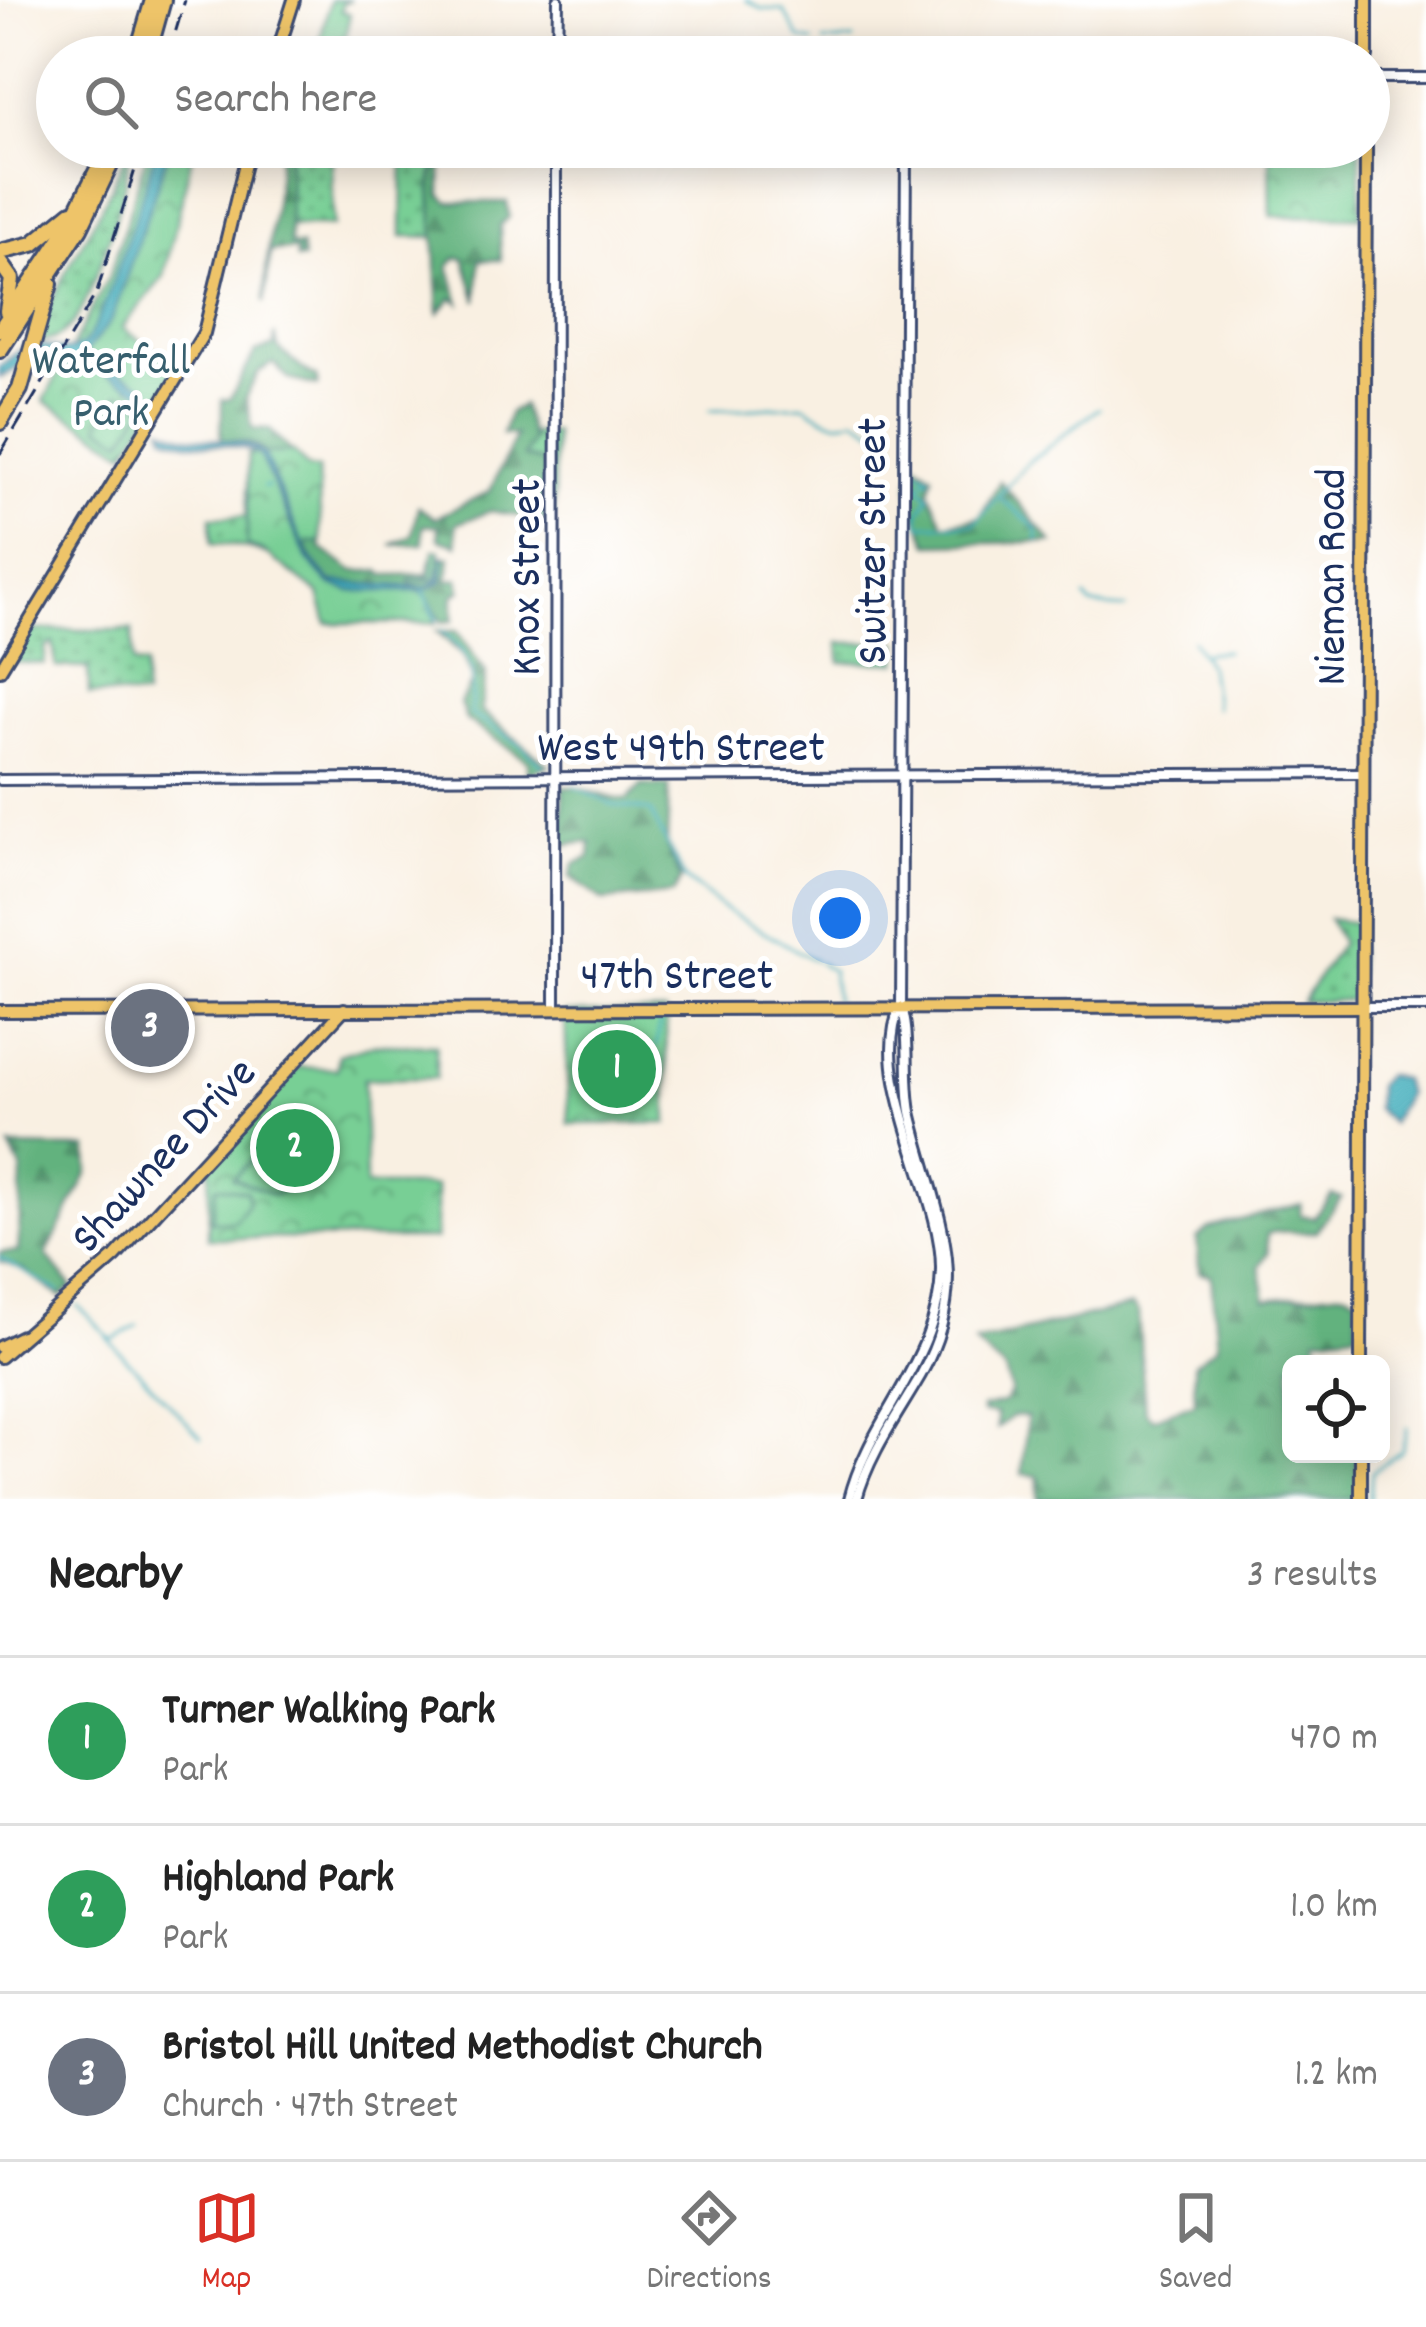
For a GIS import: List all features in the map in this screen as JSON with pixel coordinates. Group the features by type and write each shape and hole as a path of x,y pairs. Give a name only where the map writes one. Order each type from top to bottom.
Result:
{"highway":[{"path":"142,36 153,0"},
{"path":"153,36 163,0"},
{"path":"0,330 84,200 99,168"},
{"path":"0,350 58,262 108,168"},
{"path":"0,252 45,237 84,200"},
{"path":"0,262 13,285 0,330"},
{"path":"0,422 22,381 58,262"}],"main road":[{"path":"283,36 294,0"},
{"path":"1367,0 1367,36"},
{"path":"0,670 204,333 244,168"},
{"name":"Nieman Road","path":"1361,1355 1366,168"},
{"name":"47th Street","path":"0,1011 1362,1007"},
{"path":"328,1009 331,1023"},
{"name":"Shawnee Drive","path":"0,1357 111,1261 344,1010"},
{"name":"Shawnee Drive","path":"0,1346 22,1336"},
{"path":"1361,1463 1361,1499"}],"street":[{"path":"557,0 557,36"},
{"path":"1390,78 1426,78"},
{"name":"Knox Street","path":"555,1008 556,168"},
{"name":"Switzer Street","path":"853,1499 931,1357 948,1297 946,1230 910,1106 901,1006 905,168"},
{"name":"West 49th Street","path":"0,780 1363,773"},
{"name":"47th Street","path":"1362,1007 1426,1006"}],"green space":[{"path":"330,0 351,0 343,2 341,11 350,14 345,36 321,36"},
{"path":"119,168 127,168 99,268 77,316 54,339 36,341 56,291"},
{"name":"Waterfall Park","path":"143,168 189,168 164,276 122,328 179,367 126,452 44,401 110,274"},
{"path":"278,168 288,168 290,245 301,246 303,259 297,259 296,250 271,251 264,303 267,263"},
{"path":"288,168 332,168 333,226 290,226"},
{"path":"403,168 435,168 434,237 402,236"},
{"path":"435,168 442,168 441,195 449,202 507,202 509,217 500,226 501,260 480,260 477,301 464,258 456,258 449,266 460,303 452,298 439,313 431,187"},
{"path":"1270,168 1360,168 1361,217 1271,216"},
{"path":"275,334 278,348 317,377 318,386 288,379 273,363 259,372 246,396 252,428 269,429 308,468 318,469 321,548 353,571 384,575 428,574 432,557 450,557 448,580 459,579 461,590 453,596 453,621 442,622 427,597 330,584 305,551 282,483 266,454 251,444 221,440 222,400 230,399 255,352 274,346"},
{"path":"119,393 144,407 123,440 99,426"},
{"path":"522,405 532,440 524,457 544,462 544,521 491,511 456,524 457,545 439,539 438,525 423,526 423,544 391,545 412,535 418,507 435,518 490,491 516,435 502,434 509,413"},
{"path":"554,432 554,520 544,521 547,498 523,457 531,433"},
{"path":"294,452 308,468 318,469 321,542 306,542 320,573 345,587 410,588 410,579 430,577 434,550 441,550 435,579 412,584 427,598 436,623 327,623 319,594 263,551 247,546 248,454"},
{"path":"248,453 304,561 393,623 327,623 321,596 299,572 257,551 212,544 211,517 247,516 247,490 254,490"},
{"path":"917,463 933,475 929,491 944,524 980,517 1000,481 1052,542 929,544 910,494"},
{"path":"29,630 132,630 133,664 145,665 144,697 89,694 88,668 56,667 53,643 46,647 44,664 10,662"},
{"path":"437,631 457,631 486,673 481,711 549,765 528,774 528,761 466,720 460,703 473,680 464,657"},
{"path":"839,643 899,643 898,662 840,662"},
{"path":"642,785 669,786 667,848 681,879 673,894 603,901 570,877 574,864 590,857 591,842 563,845 563,787 627,800"},
{"path":"1329,919 1358,923 1357,1000 1302,1002 1341,943"},
{"path":"666,1012 668,1123 569,1124 565,1013"},
{"path":"376,1044 436,1045 436,1078 364,1079 366,1186 436,1186 436,1239 208,1238 210,1161 298,1067 337,1069 339,1055"},
{"path":"278,1133 320,1173 274,1195 233,1178"},
{"path":"10,1147 88,1148 89,1171 46,1255 72,1287 60,1297 24,1270 0,1261 0,1252 18,1252 22,1171"},
{"path":"216,1186 247,1191 248,1203 234,1221 212,1221"},
{"path":"1332,1195 1341,1198 1316,1231 1267,1234 1268,1253 1260,1266 1266,1299 1344,1291 1357,1296 1357,1332 1316,1337 1318,1355 1282,1355 1282,1463 1357,1463 1357,1499 1038,1499 1038,1476 1022,1474 1027,1417 1012,1416 997,1428 996,1414 982,1413 982,1408 1005,1402 1011,1391 1005,1371 974,1343 1132,1306 1138,1313 1145,1410 1152,1418 1195,1403 1194,1363 1217,1346 1211,1275 1199,1272 1197,1239 1209,1228 1301,1204 1300,1215 1314,1218"}],"water":[{"path":"150,168 163,168 112,319 84,355 150,389 150,395 88,366 61,366 38,356 0,378 0,366 27,344 68,349 82,345 100,314"},
{"path":"163,427 241,443 264,454 307,554 331,582 428,588 440,578 444,555 441,582 423,591 350,591 329,584 307,558 259,454 177,440 165,435"},
{"path":"1386,1075 1402,1079 1406,1094 1391,1123 1376,1109 1377,1085"}],"waterway":[{"path":"746,0 762,9 783,10 798,36"},
{"path":"709,411 804,405 834,421 855,418 894,442"},
{"path":"910,451 913,466 931,477 918,484 929,496 919,513 920,525 974,524 1028,462 1099,408"},
{"path":"999,497 1036,528 1038,541"},
{"path":"423,590 437,620"},
{"path":"1085,598 1091,605 1126,608"},
{"path":"442,630 470,668 471,714 521,745 543,766"},
{"path":"1192,640 1209,667 1215,708"},
{"path":"1204,653 1226,651"},
{"path":"574,786 612,805 650,811 685,879 724,909 815,961"},
{"path":"819,963 832,971 835,1000"},
{"path":"657,1046 660,1018"},
{"path":"0,1258 59,1292"},
{"path":"78,1306 112,1340 138,1325"},
{"path":"107,1338 201,1437"},
{"path":"1369,1499 1372,1472 1402,1450 1407,1428"}],"railway":[{"path":"174,36 185,0"},
{"path":"0,454 97,292 135,168"}],"place":[{"name":"Bristol Hill United Methodist Church","path":"150,1028"},
{"name":"Turner Walking Park","path":"617,1069"},
{"name":"Highland Park","path":"295,1148"}]}
